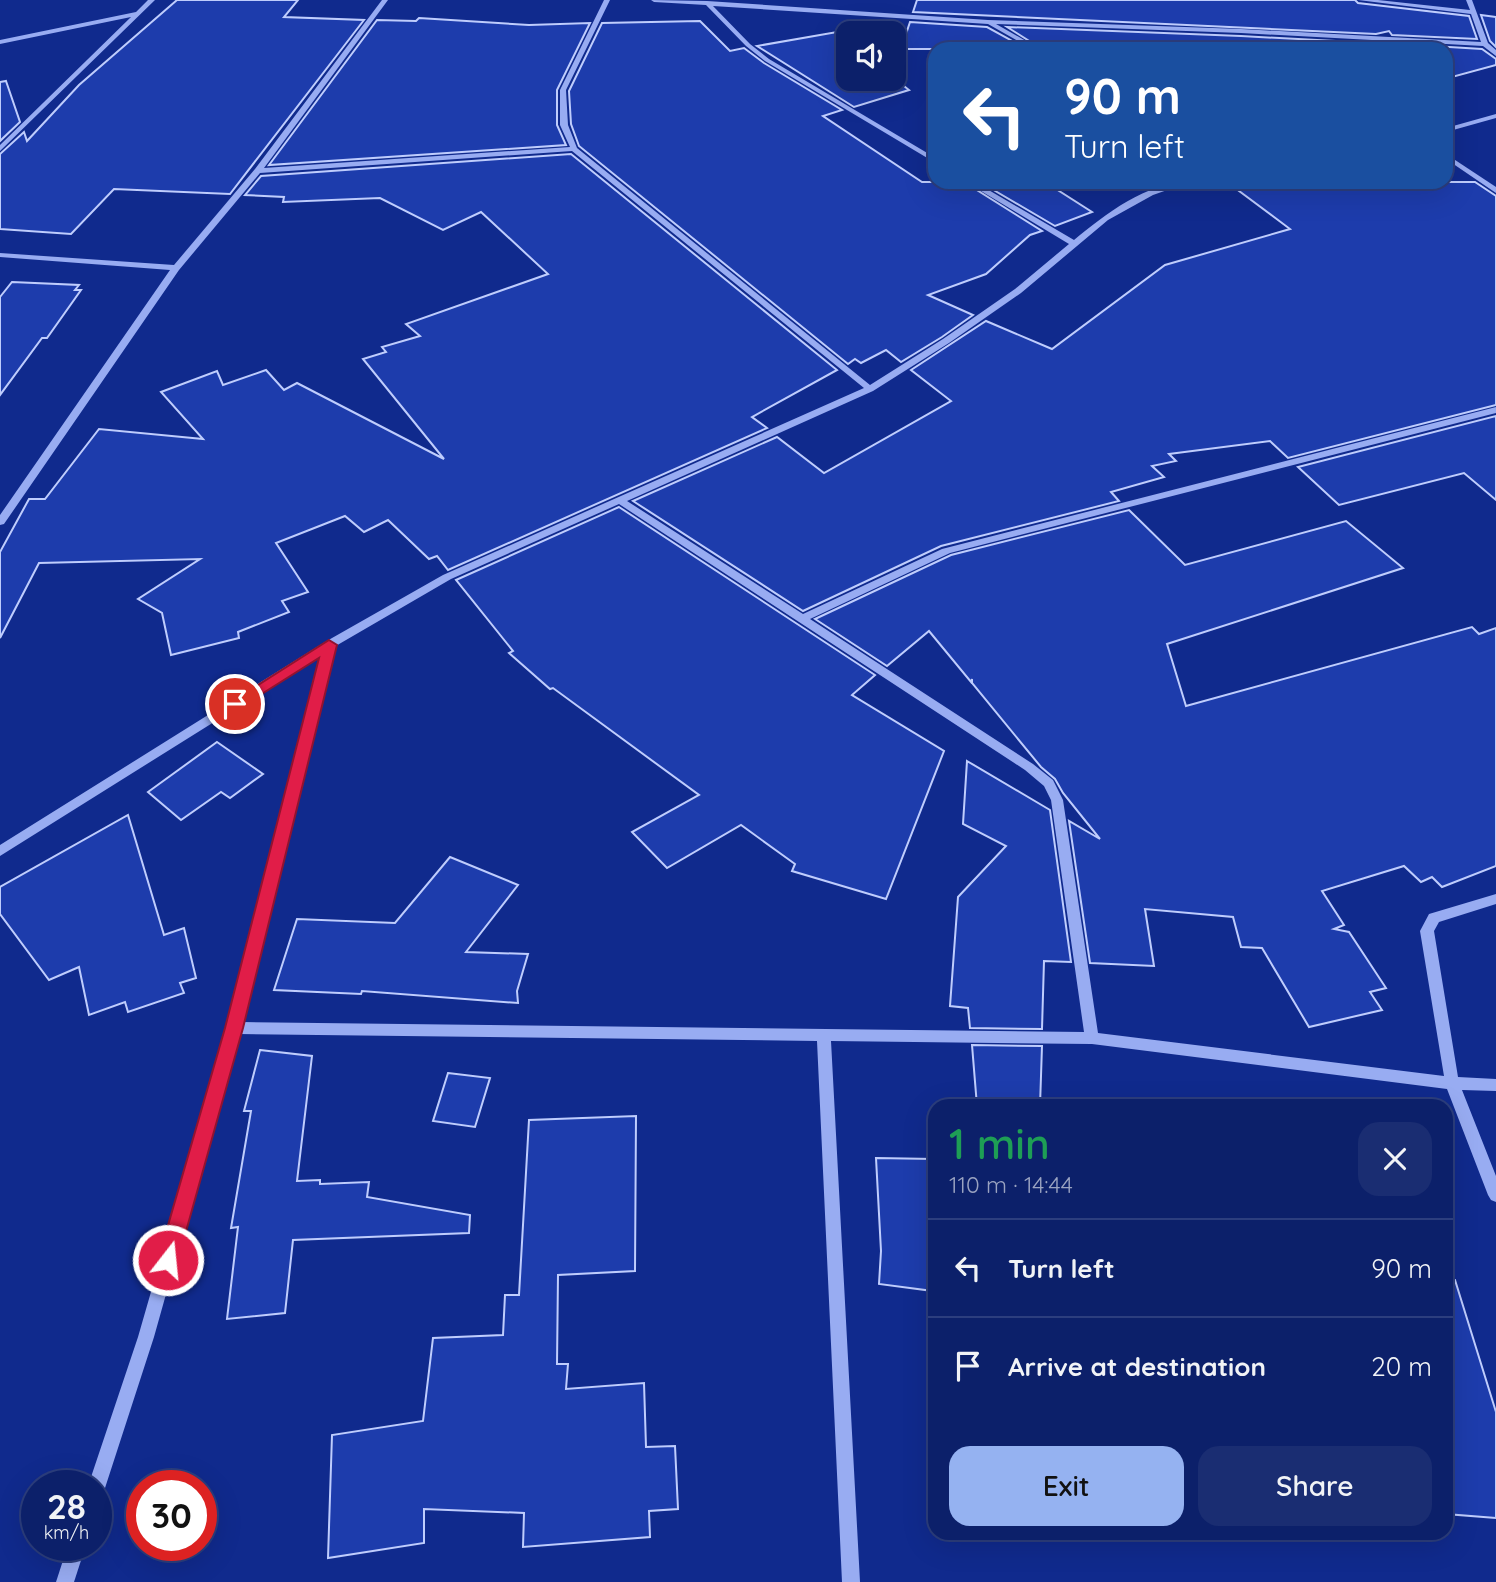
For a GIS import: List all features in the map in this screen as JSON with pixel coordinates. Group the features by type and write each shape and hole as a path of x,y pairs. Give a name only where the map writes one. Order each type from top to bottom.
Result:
{"street":[{"path":"0,149 152,0"},
{"path":"0,522 176,268 258,172 385,0"},
{"path":"607,0 563,90 564,125 574,149 870,389"},
{"path":"654,0 988,22 1447,42"},
{"path":"1361,0 1475,13"},
{"path":"1469,0 1485,44 1496,54"},
{"path":"707,3 748,45 767,60 928,156"},
{"path":"0,42 137,14"},
{"path":"988,22 1024,42"},
{"path":"1453,42 1485,44"},
{"path":"1453,128 1496,116"},
{"path":"258,172 574,149"},
{"path":"1453,161 1496,191"},
{"path":"982,189 1074,244"},
{"path":"0,851 329,645 447,577 870,389 1018,291 1105,218 1150,193 1163,189"},
{"path":"0,255 176,268"},
{"path":"802,619 946,551 1496,410"},
{"path":"621,501 1029,767 1049,783 1057,800 1092,1038"},
{"path":"102,1470 146,1337 234,1028 329,645"},
{"path":"1496,899 1434,918 1427,931 1452,1083 1496,1195"},
{"path":"234,1028 1092,1038 1452,1083 1496,1085"},
{"path":"824,1035 851,1582"},
{"path":"65,1582 72,1561"}],"building":[{"path":"177,0 298,0 284,17 364,20 230,194 114,189 71,234 0,229 0,154 24,132 27,141 79,85"},
{"path":"917,0 1355,0 1358,3 1469,16 1477,39 1392,35 1389,31 1376,34 913,12"},
{"path":"1481,15 1496,17 1496,47 1490,41"},
{"path":"419,18 529,25 590,23 557,90 557,125 566,145 269,165 377,20 416,21"},
{"path":"700,21 730,51 744,48 842,110 823,116 922,182 928,182 928,189 975,189 1042,231 1030,235 986,274 928,295 973,315 942,337 901,362 886,350 861,363 855,359 848,364 579,146 571,124 569,91 602,23"},
{"path":"910,22 987,27 1014,42 928,42 928,49 906,49 906,34"},
{"path":"1007,27 1336,41 1330,42 1031,42"},
{"path":"836,32 836,91 906,91 854,107 757,46"},
{"path":"1453,47 1482,49 1496,59 1496,65 1453,77"},
{"path":"6,81 20,122 0,141 0,82"},
{"path":"571,154 837,370 752,417 767,428 448,570 437,556 429,559 388,520 364,532 345,516 276,543 308,592 282,601 289,612 238,632 239,638 171,655 162,613 138,599 200,559 39,563 0,638 0,552 29,499 45,499 99,429 203,439 161,392 217,371 223,385 266,370 284,390 297,383 444,459 363,359 386,352 382,347 420,336 406,324 548,274 481,212 443,230 380,198 283,202 284,197 245,195 261,176"},
{"path":"1453,182 1475,182 1496,196 1496,405 1288,458 1270,441 1169,454 1176,461 1152,466 1164,477 1111,492 1119,501 941,546 803,611 633,501 777,437 824,473 951,401 911,370 986,321 1052,349 1165,265 1290,229 1236,189 1453,189"},
{"path":"992,189 1056,189 1092,212 1055,226"},
{"path":"12,282 79,285 75,290 81,290 47,338 42,338 0,395 0,297"},
{"path":"1496,416 1496,500 1464,473 1339,505 1298,467"},
{"path":"619,507 875,675 852,695 944,751 886,899 792,871 795,864 741,825 667,868 632,832 699,795 553,688 550,689 509,653 513,651 456,580"},
{"path":"1129,510 1185,565 1346,521 1403,568 1167,644 1186,706 1472,627 1479,634 1496,628 1496,866 1442,887 1432,877 1421,882 1404,866 1322,891 1344,925 1334,929 1349,932 1386,988 1370,992 1382,1010 1309,1027 1262,948 1241,947 1233,917 1145,909 1154,966 1090,963 1069,821 1100,839 1055,779 1041,767 972,683 972,679 971,682 929,631 887,666 815,619 951,555"},
{"path":"217,742 263,774 230,798 221,792 181,820 148,792"},
{"path":"967,761 1050,810 1071,962 1044,961 1042,1029 970,1028 968,1008 950,1006 958,897 1006,846 963,824"},
{"path":"128,815 164,935 184,928 196,978 180,983 184,993 128,1012 125,1002 89,1015 79,967 49,980 0,914 0,887"},
{"path":"450,857 518,885 466,952 528,954 517,991 518,1003 362,991 361,994 274,990 297,919 395,923"},
{"path":"972,1045 1042,1046 1040,1099 976,1099"},
{"path":"260,1050 312,1056 297,1181 320,1180 320,1184 369,1182 367,1197 470,1215 469,1233 293,1240 285,1313 227,1319 238,1227 231,1228 251,1111 244,1111"},
{"path":"448,1073 490,1078 475,1127 433,1121"},
{"path":"636,1116 635,1271 558,1275 557,1364 568,1364 566,1389 644,1383 646,1447 675,1446 678,1509 649,1511 650,1537 523,1547 524,1513 424,1509 424,1543 328,1558 332,1435 423,1421 433,1338 503,1335 505,1295 519,1295 529,1120"},
{"path":"876,1158 928,1159 928,1290 879,1284 881,1251"},
{"path":"1453,1280 1496,1412 1496,1518 1453,1515"}],"route":[{"path":"168,1260 234,1028 329,645 235,704"}]}
